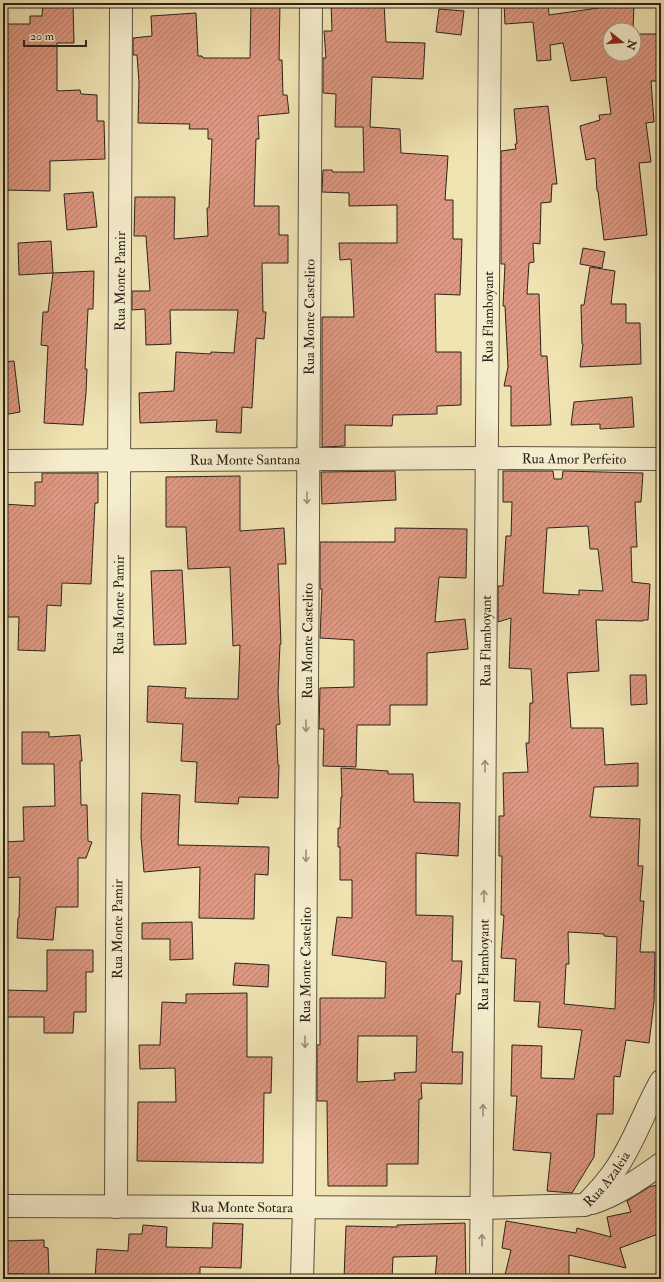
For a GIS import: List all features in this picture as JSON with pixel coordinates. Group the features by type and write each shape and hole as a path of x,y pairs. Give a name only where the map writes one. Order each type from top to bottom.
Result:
{"street":[{"name":"Rua Monte Pamir","path":"116,1207 121,3"},
{"name":"Rua Monte Castelito","path":"302,1279 304,1207 311,3"},
{"name":"Rua Flamboyant","path":"481,1279 490,3"},
{"name":"Rua Monte Santana","path":"3,461 486,458"},
{"name":"Rua Amor Perfeito","path":"486,458 661,459"},
{"name":"Rua Azaleia","path":"482,1208 585,1204 609,1179 618,1166 661,1081"},
{"path":"585,1204 598,1201 616,1192 635,1182 661,1164"},
{"name":"Rua Monte Sotara","path":"3,1206 482,1208"}],"building":[{"path":"43,3 73,3 74,43 57,43 57,91 80,90 81,94 97,95 97,121 104,121 105,159 50,161 50,191 3,190 3,24 30,24 30,16 42,16"},
{"path":"251,3 280,3 279,60 282,60 283,95 287,95 289,113 258,116 259,139 256,139 254,206 279,206 279,235 288,235 288,263 262,263 263,312 266,312 264,339 256,338 252,408 242,407 241,433 216,432 217,420 140,423 139,393 174,391 176,352 211,354 211,352 234,353 238,310 170,310 171,344 146,345 145,309 132,310 132,291 150,291 146,236 134,236 135,197 175,197 174,239 208,236 207,208 209,208 212,139 208,139 208,129 189,129 190,124 138,123 139,82 137,55 133,55 133,38 152,36 151,16 196,13 198,56 202,56 203,58 250,58"},
{"path":"331,3 384,3 386,42 425,43 423,79 372,77 370,127 400,129 401,153 448,156 445,200 453,200 453,239 462,239 460,295 435,294 436,352 461,352 461,405 437,406 437,414 393,415 392,426 345,425 345,446 322,447 322,317 354,317 351,259 340,260 339,243 397,243 397,205 349,206 349,193 322,192 323,170 332,170 333,172 364,172 363,127 335,127 336,94 323,93 323,58 326,58 324,31 332,31"},
{"path":"504,3 548,3 549,15 605,7 605,4 634,5 633,22 602,22 602,62 642,62 642,34 659,34 660,81 651,81 654,122 646,123 651,162 639,163 647,235 604,240 597,191 595,158 586,160 580,126 600,120 599,115 611,114 606,77 571,81 563,43 550,45 551,60 537,61 533,22 505,24"},
{"path":"439,9 464,11 461,35 436,32"},
{"path":"548,106 557,184 552,184 551,202 541,203 540,244 533,243 534,262 529,263 527,294 539,294 541,356 547,356 551,425 511,426 511,386 504,386 508,367 505,306 503,306 505,264 501,264 501,151 516,149 515,144 517,144 514,109"},
{"path":"93,192 97,227 67,230 64,194"},
{"path":"51,241 53,273 19,275 18,243"},
{"path":"583,248 605,252 602,268 580,264"},
{"path":"590,267 615,271 611,304 626,304 626,323 640,323 641,364 580,367 583,344 581,305 584,305"},
{"path":"94,271 93,309 88,309 85,369 87,369 86,393 83,425 44,423 48,346 41,345 43,312 48,312 53,273"},
{"path":"14,361 20,412 3,415 3,362"},
{"path":"632,397 634,427 600,429 600,424 571,425 574,402"},
{"path":"395,471 396,500 322,504 321,472"},
{"path":"503,471 553,471 554,479 562,479 563,471 643,473 641,502 635,502 637,547 631,547 632,582 650,584 648,620 596,620 599,671 567,673 571,728 603,728 605,765 638,763 638,786 594,787 590,817 640,819 638,866 643,866 640,901 644,901 640,952 655,952 654,1002 649,1043 626,1040 620,1077 614,1076 613,1114 597,1114 594,1157 572,1193 547,1191 551,1153 513,1150 517,1096 511,1096 512,1045 542,1046 541,1078 574,1079 582,1030 538,1027 540,1002 514,1001 516,959 501,958 504,915 501,915 502,856 499,856 499,816 504,816 503,773 528,772 526,743 529,743 530,703 533,703 531,669 509,668 511,618 498,622 498,586 503,586 506,536 511,536 512,502 503,502","holes":["588,526 590,549 598,549 603,591 579,590 579,595 543,593 547,528","568,932 604,934 604,936 617,937 615,1009 564,1004 566,964 569,964"]},
{"path":"42,473 98,473 98,503 95,503 91,584 62,583 61,606 47,605 45,651 18,650 19,617 3,617 3,504 35,506 35,482 42,482"},
{"path":"240,476 240,531 284,528 286,564 278,564 281,644 278,692 280,724 276,725 279,765 278,798 239,797 238,804 195,802 197,762 181,761 183,724 147,722 148,686 186,688 185,698 238,699 240,645 233,646 230,567 188,569 186,527 166,527 166,477"},
{"path":"395,528 467,529 466,578 439,577 435,622 465,619 468,649 427,653 427,705 390,705 390,725 357,725 356,767 323,766 324,729 319,729 320,688 354,687 354,640 320,638 322,589 320,589 320,542 395,542"},
{"path":"182,570 186,644 154,645 151,571"},
{"path":"630,675 646,675 647,704 631,705"},
{"path":"22,732 49,732 49,737 80,735 82,761 80,761 81,805 87,805 88,841 92,842 86,858 78,858 78,907 56,907 53,940 17,938 20,877 3,878 3,842 24,841 23,807 55,806 54,764 22,764"},
{"path":"341,768 388,771 388,774 413,774 414,802 460,803 458,856 416,853 416,915 453,916 452,961 462,961 460,994 456,994 452,1052 463,1052 462,1084 421,1083 422,1099 419,1099 418,1164 387,1164 387,1186 328,1186 327,1101 317,1101 317,1045 320,1045 320,998 385,998 386,962 332,955 337,917 352,918 352,880 340,880 340,847 338,847 338,828 340,828 342,797","holes":["358,1036 417,1036 416,1072 394,1073 395,1080 357,1082"]},
{"path":"142,793 180,795 178,845 269,847 268,875 255,874 254,919 199,918 200,867 144,872 141,837"},
{"path":"192,922 193,959 170,960 170,939 142,939 142,923"},
{"path":"47,950 93,950 93,972 86,972 86,1012 74,1012 73,1033 44,1033 44,1017 3,1017 3,990 47,991"},
{"path":"235,963 269,965 268,987 233,985"},
{"path":"247,993 247,1057 272,1057 271,1093 264,1093 263,1163 137,1161 138,1102 176,1102 175,1068 140,1069 139,1045 160,1045 162,1002 186,1003 186,994"},
{"path":"661,1184 661,1233 620,1248 626,1268 569,1255 569,1279 504,1279 511,1250 502,1248 506,1221 576,1233 577,1228 611,1237 607,1217 631,1212 627,1201 649,1187"},
{"path":"213,1223 243,1224 241,1268 200,1267 200,1279 95,1279 97,1249 128,1251 129,1234 142,1234 143,1225 167,1227 166,1247 212,1248"},
{"path":"465,1223 466,1279 435,1279 437,1256 393,1257 392,1279 344,1279 346,1226 397,1227 397,1225"},
{"path":"44,1240 44,1247 48,1248 49,1276 3,1274 3,1241"}]}
